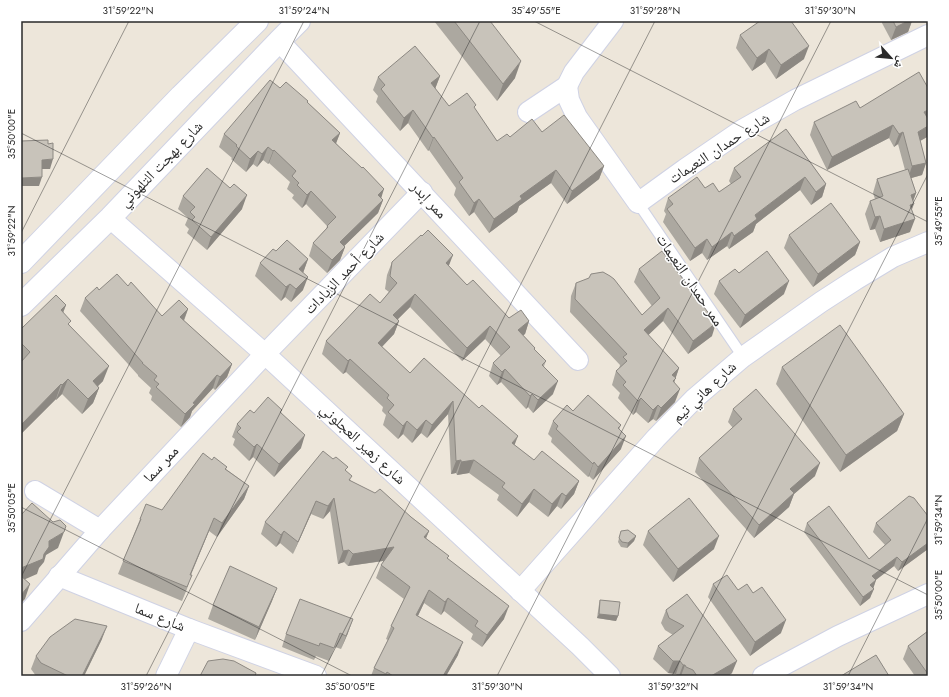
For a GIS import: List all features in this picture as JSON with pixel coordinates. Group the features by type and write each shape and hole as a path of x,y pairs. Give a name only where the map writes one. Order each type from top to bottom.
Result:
{"street":[{"path":"21,262 181,96 257,21"},
{"name":"شارع بهجت التلهوني","path":"21,305 110,218 279,41 300,21"},
{"path":"528,112 567,86 574,72 613,21"},
{"name":"شارع حمدان النعيمات","path":"638,203 742,130 795,100 928,35"},
{"name":"ممر إبدر","path":"279,41 578,360"},
{"path":"567,86 568,100 577,117 638,203"},
{"name":"شارع أحمد الزيادات","path":"265,354 422,192"},
{"name":"شارع زهير العجلوني","path":"110,218 265,354 520,590 610,676"},
{"name":"شارع هاني تيم","path":"520,590 656,438 695,398 743,357 821,302 887,260 928,242"},
{"name":"ممر سما","path":"59,576 100,530 265,354"},
{"path":"35,491 100,530"},
{"path":"21,621 59,576"},
{"name":"شارع سما","path":"59,576 189,628 316,676"},
{"path":"763,676 838,636 928,594"},
{"path":"166,676 189,628"}],"lane":[{"name":"ممر حمدان النعيمات","path":"638,203 743,357"}],"building":[{"path":"454,21 490,21 521,61 503,84"},
{"path":"760,21 791,21 809,46 781,65 769,49 757,58 740,35"},
{"path":"893,21 908,21 896,27"},
{"path":"415,46 440,76 431,83 449,106 467,93 476,105 474,107 497,141 507,134 510,137 532,119 542,132 564,115 604,166 572,191 556,170 520,196 522,199 494,219 479,199 474,203 459,182 463,178 413,110 404,118 381,89 385,85 378,77"},
{"path":"919,72 928,88 928,110 924,112 928,119 928,126 918,132 926,163 912,166 903,132 899,134 893,125 832,157 814,122 856,101 860,108"},
{"path":"270,80 280,88 286,82 308,101 307,102 340,133 332,140 362,168 363,167 384,189 378,195 383,200 340,242 345,247 332,260 313,243 336,217 311,191 307,195 297,185 299,183 292,176 296,171 274,150 273,151 268,147 262,154 258,151 250,159 224,134"},
{"path":"786,129 826,184 816,192 805,177 755,215 757,219 734,236 732,232 712,247 707,239 695,248 667,209 673,204 668,198 697,177 705,188 713,183 719,192 741,177 734,168"},
{"path":"48,140 48,144 53,143 53,159 42,160 42,177 21,178 21,141"},
{"path":"207,168 230,188 234,184 247,195 211,237 192,220 195,217 190,212 195,207 183,196"},
{"path":"908,169 916,193 911,195 914,204 910,205 915,219 884,229 880,216 875,217 870,201 883,196 877,179"},
{"path":"831,203 860,242 818,274 789,235"},
{"path":"428,230 453,255 446,263 467,285 473,280 509,318 521,310 529,321 518,330 546,361 542,365 558,381 538,400 532,394 530,396 505,369 502,372 493,363 510,347 490,326 467,348 415,294 393,315 399,321 378,343 410,373 424,358 479,408 482,405 518,436 512,443 534,460 542,451 579,481 566,496 562,493 552,504 534,489 522,504 502,487 505,483 474,460 461,462 461,460 456,461 453,401 432,425 426,420 417,430 407,421 403,426 388,412 394,405 387,398 389,395 350,359 348,361 326,341 370,294 380,303 397,283 390,276 392,262"},
{"path":"287,240 308,259 299,269 308,277 296,289 290,284 286,287 260,263 273,249 276,251"},
{"path":"662,251 716,323 693,341 668,308 644,330 679,368 672,375 676,378 673,381 680,389 661,408 658,405 653,410 641,398 638,401 623,385 626,382 616,371 627,361 623,357 627,354 575,299 576,283 589,278 591,274 603,272 614,279 642,315 660,298 639,269"},
{"path":"767,251 789,281 745,315 719,281 735,269 739,273"},
{"path":"117,274 128,286 131,282 162,316 179,300 188,309 180,317 232,364 220,377 217,375 193,403 195,404 185,414 156,387 159,384 154,380 157,376 142,363 85,298 97,287 99,290"},
{"path":"56,295 66,305 61,310 71,321 68,324 109,366 93,381 99,388 88,399 68,379 62,385 61,384 21,425 21,362 30,352 21,343 21,329"},
{"path":"840,325 904,414 846,455 782,367"},
{"path":"756,389 820,463 790,489 794,493 759,525 699,458 742,419 733,409"},
{"path":"588,395 621,425 618,428 626,436 598,467 556,429 558,426 553,421 567,405 573,411"},
{"path":"268,397 282,410 280,412 305,435 279,464 257,444 254,447 237,432 241,428 237,424 250,410 254,413"},
{"path":"323,451 333,459 336,457 348,467 345,470 352,476 349,480 375,493 380,489 429,531 424,537 449,556 447,558 509,606 487,635 475,626 478,621 448,598 445,602 429,590 416,615 463,642 443,676 393,676 387,672 386,674 374,668 394,628 391,626 410,587 381,565 394,547 353,554 349,550 343,551 334,498 328,506 316,501 298,542 284,531 281,535 265,522"},
{"path":"203,453 212,460 214,457 227,467 225,469 249,486 222,523 214,518 190,575 192,575 187,587 123,561 146,504 162,510"},
{"path":"909,496 914,498 928,516 928,543 902,562 897,557 872,576 876,580 870,585 874,589 863,597 807,523 829,506 869,559 891,540 876,523"},
{"path":"689,498 719,536 678,569 648,531"},
{"path":"32,503 53,522 60,520 66,526 64,532 49,541 49,547 44,554 43,559 21,568 21,515"},
{"path":"628,530 636,536 628,543 622,542 619,538 621,531"},
{"path":"230,566 277,588 259,627 213,605"},
{"path":"727,575 738,590 747,584 753,593 762,587 786,620 755,642 713,584"},
{"path":"21,576 30,584 21,595"},
{"path":"687,594 737,661 711,676 697,676 693,670 683,665 680,661 673,661 658,646 684,626 669,618 666,610"},
{"path":"300,599 353,619 346,636 340,633 334,648 320,643 319,646 286,634"},
{"path":"600,600 620,602 618,616 599,614"},
{"path":"75,619 107,626 82,676 68,676 41,663 36,656 50,637"},
{"path":"928,631 928,674 908,646"},
{"path":"876,655 889,676 841,676"},
{"path":"223,659 234,661 256,673 255,676 200,676 208,661"}]}
